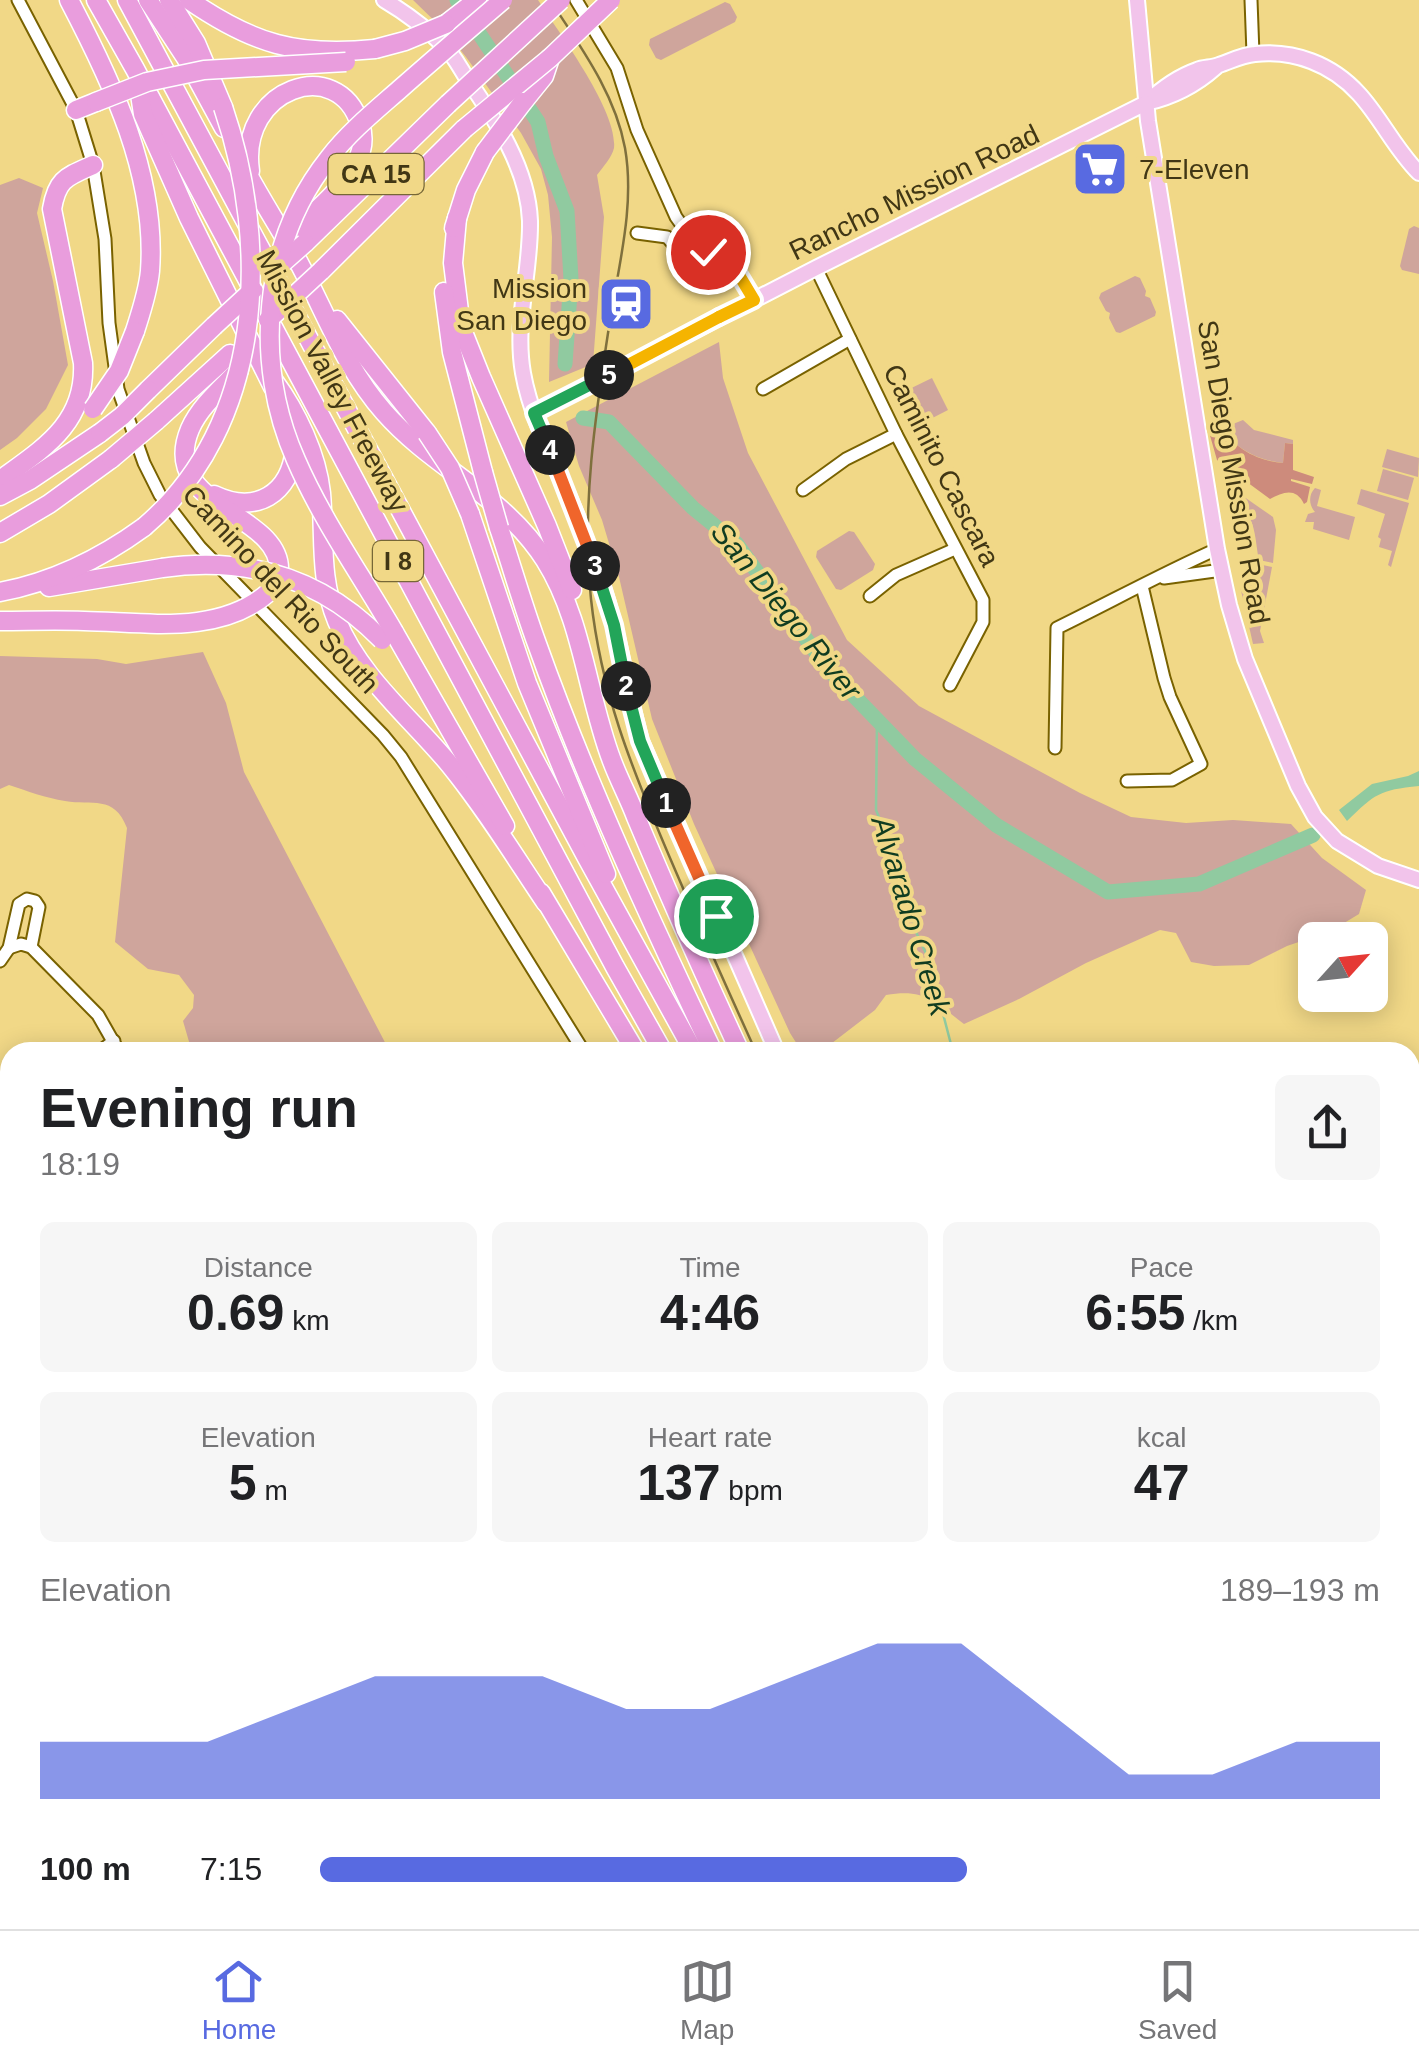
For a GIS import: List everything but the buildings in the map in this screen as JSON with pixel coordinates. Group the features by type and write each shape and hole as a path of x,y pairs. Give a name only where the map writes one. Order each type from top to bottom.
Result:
{"highway":[{"path":"0,481 46,455 93,409 119,370 144,304 150,273 147,202 127,130 96,50 69,0"},
{"name":"Mission Valley Freeway","path":"96,0 657,1042"},
{"name":"Mission Valley Freeway","path":"127,0 688,1042"},
{"path":"148,0 193,72 300,264 345,332 427,433 450,468 470,514 521,669 604,867 616,913"},
{"path":"5,591 90,562 144,527 186,483 216,436 237,376 249,310 250,256 242,174 218,94 196,43 168,0"},
{"path":"189,0 214,17 275,46 319,52 378,53"},
{"path":"76,110 186,72 346,62 446,24 476,0"},
{"path":"503,0 367,117 329,158 306,191 291,222 275,278 270,357 287,438 311,491 388,636 488,794 546,903 630,1042"},
{"path":"512,45 550,0"},
{"name":"CA 15","path":"0,496 30,480 122,416 234,308 300,237 561,0"},
{"path":"611,0 550,58 544,76 485,152 466,190 446,252 444,296 452,352 483,472 537,644 649,918 709,1042"},
{"name":"CA 15","path":"0,532 49,504 235,362 287,302 464,129 550,58"},
{"path":"135,69 143,114 216,275 263,366 295,450 287,479 273,494 251,502 226,500 200,488"},
{"path":"250,177 249,139 271,101 294,88 312,86 331,91 347,102 361,128 358,161 300,237"},
{"path":"0,481 65,426 80,399 83,363 52,210 55,192 67,176 93,165"},
{"path":"457,218 453,263 462,327 570,586 620,777"},
{"path":"300,264 342,351 386,415 507,513 547,562 576,636 612,762 735,1042"},
{"path":"0,622 174,624 237,612 270,592 279,569 271,544 211,501 187,463 187,438 197,415 235,362"},
{"path":"263,366 281,390 315,465 321,494 322,566 341,630 368,672 458,776 546,903"},
{"path":"5,591 200,563 223,564 290,578 315,589 388,636"}],"main road":[{"path":"384,0 411,16 448,49 512,153 530,220 520,322 522,371 534,413 604,589 640,741 773,1042"},
{"name":"San Diego Mission Road","path":"1136,0 1146,104 1217,549 1245,659 1315,817 1336,842 1378,866 1419,880"},
{"name":"Rancho Mission Road","path":"534,413 1146,104 1165,86 1199,69 1253,54 1287,54 1318,63 1342,78 1419,173"}],"street":[{"name":"Camino del Rio South","path":"18,0 76,110 93,165 118,389 160,495 182,526 402,756 578,1042"},
{"path":"576,0 617,68 637,130 679,222 691,238 739,275 754,300"},
{"path":"1251,0 1253,54"},
{"path":"636,233 667,238 682,254"},
{"name":"Caminito Cascara","path":"816,268 982,600 984,622 950,685"},
{"path":"764,389 850,339"},
{"path":"804,490 846,459 896,434"},
{"path":"870,596 896,575 955,549"},
{"path":"1055,748 1057,628 1217,549"},
{"path":"1148,583 1222,570"},
{"path":"1127,781 1172,780 1201,764 1170,698 1148,583"},
{"path":"0,962 9,948 19,904 27,899 38,907 32,947"},
{"path":"9,948 21,944 32,947 98,1015 113,1042"}],"shaded area":[{"path":"413,0 538,0 607,114 614,148 597,175 604,217 593,364 549,382 552,237 541,169 521,133 466,57"},
{"path":"725,2 737,17 735,22 661,60 656,58 650,39"},
{"path":"19,178 43,188 37,213 68,365 46,409 0,450 0,185"},
{"path":"1419,228 1419,274 1400,266 1409,229"},
{"path":"1135,276 1140,278 1145,296 1150,298 1155,316 1116,332 1110,313 1099,298 1101,293"},
{"path":"719,342 723,378 748,453 847,640 919,706 1131,817 1186,823 1233,820 1291,824 1322,858 1366,890 1359,914 1346,922 1298,922 1298,942 1249,965 1191,962 1176,933 1160,930 964,1024 937,1003 920,995 899,993 886,995 875,1010 833,1042 796,1042 694,824 652,719 619,577 602,520 566,422"},
{"path":"932,378 948,410 911,429 895,396"},
{"path":"1243,420 1254,430 1293,440 1293,444 1285,443 1283,463 1257,456 1234,442 1223,428"},
{"path":"1223,428 1240,448 1274,462 1283,463 1285,443 1293,444 1293,470 1314,477 1312,484 1291,479 1310,487 1307,502 1304,504 1289,492 1270,499 1217,460 1209,432"},
{"path":"1387,449 1419,458 1418,477 1382,467"},
{"path":"1383,469 1414,478 1408,500 1377,491"},
{"path":"1223,486 1273,517 1273,563 1259,560 1252,523"},
{"path":"1315,488 1321,490 1317,506 1355,517 1349,540 1313,529 1314,522 1305,522 1308,514 1315,512 1310,500"},
{"path":"1361,489 1409,503 1391,567 1388,565 1392,551 1379,547 1385,514 1357,504"},
{"path":"849,531 854,532 875,564 873,570 841,590 836,589 816,557 817,551"},
{"path":"1258,564 1272,567 1260,631 1264,643 1253,644 1240,586 1251,579"},
{"path":"203,652 226,703 244,772 385,1042 189,1042 183,1021 193,1008 194,995 179,975 148,969 115,942 127,828 122,817 101,804 58,800 9,785 0,789 0,656 97,659 126,664"},
{"path":"1419,771 1419,786 1378,795 1347,821 1339,810 1372,784"}],"waterway":[{"name":"San Diego River","path":"457,0 538,122 567,211 571,279 565,364"},
{"name":"San Diego River","path":"583,418 609,422 693,508 736,543 828,669 915,759 996,825 1108,892 1199,884 1313,835"},
{"name":"Alvarado Creek","path":"877,719 876,810 899,865 950,1042"}],"tram line":[{"path":"550,0 605,89 620,128 628,169 625,234 600,389 589,494 588,564 602,666 641,789 752,1042"}],"place":[{"name":"7-Eleven","path":"1100,169"},
{"name":"Mission San Diego","path":"626,304"}],"route":[{"path":"708,252 739,275 754,300 534,413 604,589 640,741 716,916"}]}
